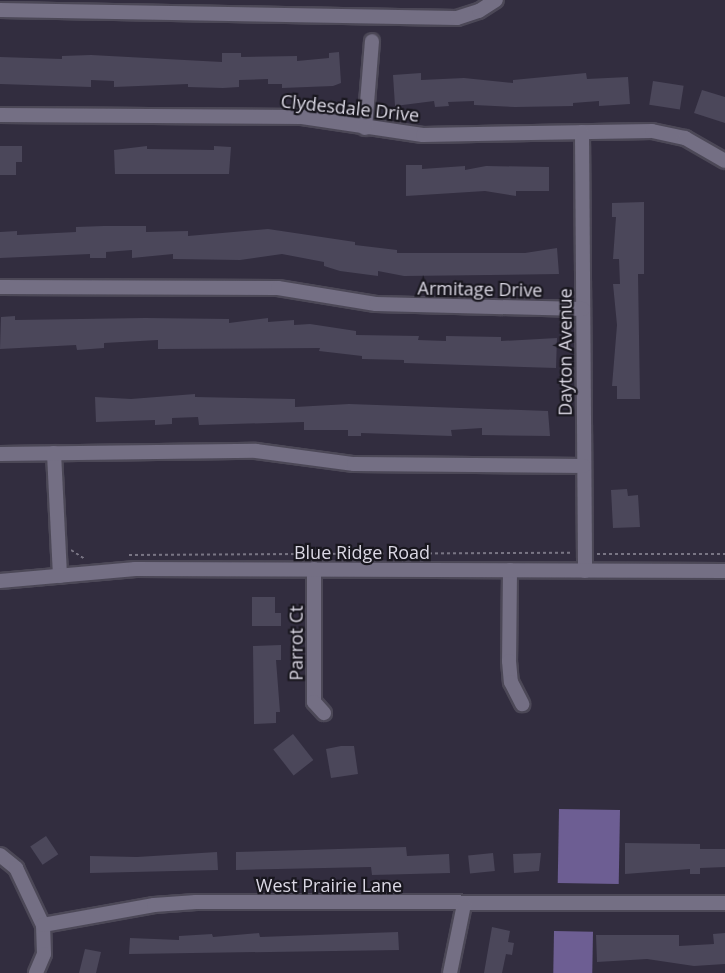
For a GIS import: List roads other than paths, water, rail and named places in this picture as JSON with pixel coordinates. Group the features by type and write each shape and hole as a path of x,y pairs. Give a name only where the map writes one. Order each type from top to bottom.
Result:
{"street":[{"path":"0,10 457,18 479,12 496,0"},
{"path":"365,128 372,41"},
{"name":"Clydesdale Drive","path":"0,115 302,117 423,135 652,131 686,138 725,161"},
{"name":"Dayton Avenue","path":"582,132 585,571"},
{"name":"Armitage Drive","path":"0,286 278,288 376,304 583,309"},
{"path":"0,454 256,451 354,464 584,466"},
{"path":"54,453 60,576"},
{"name":"Blue Ridge Road","path":"0,581 135,569 725,571"},
{"name":"Parrot Ct","path":"314,569 314,702 324,713"},
{"path":"510,570 509,661 511,682 522,704"},
{"path":"0,855 16,868 43,925 44,954 36,973"},
{"name":"West Prairie Lane","path":"43,925 154,905 196,902 725,903"},
{"path":"450,973 464,904"}]}
